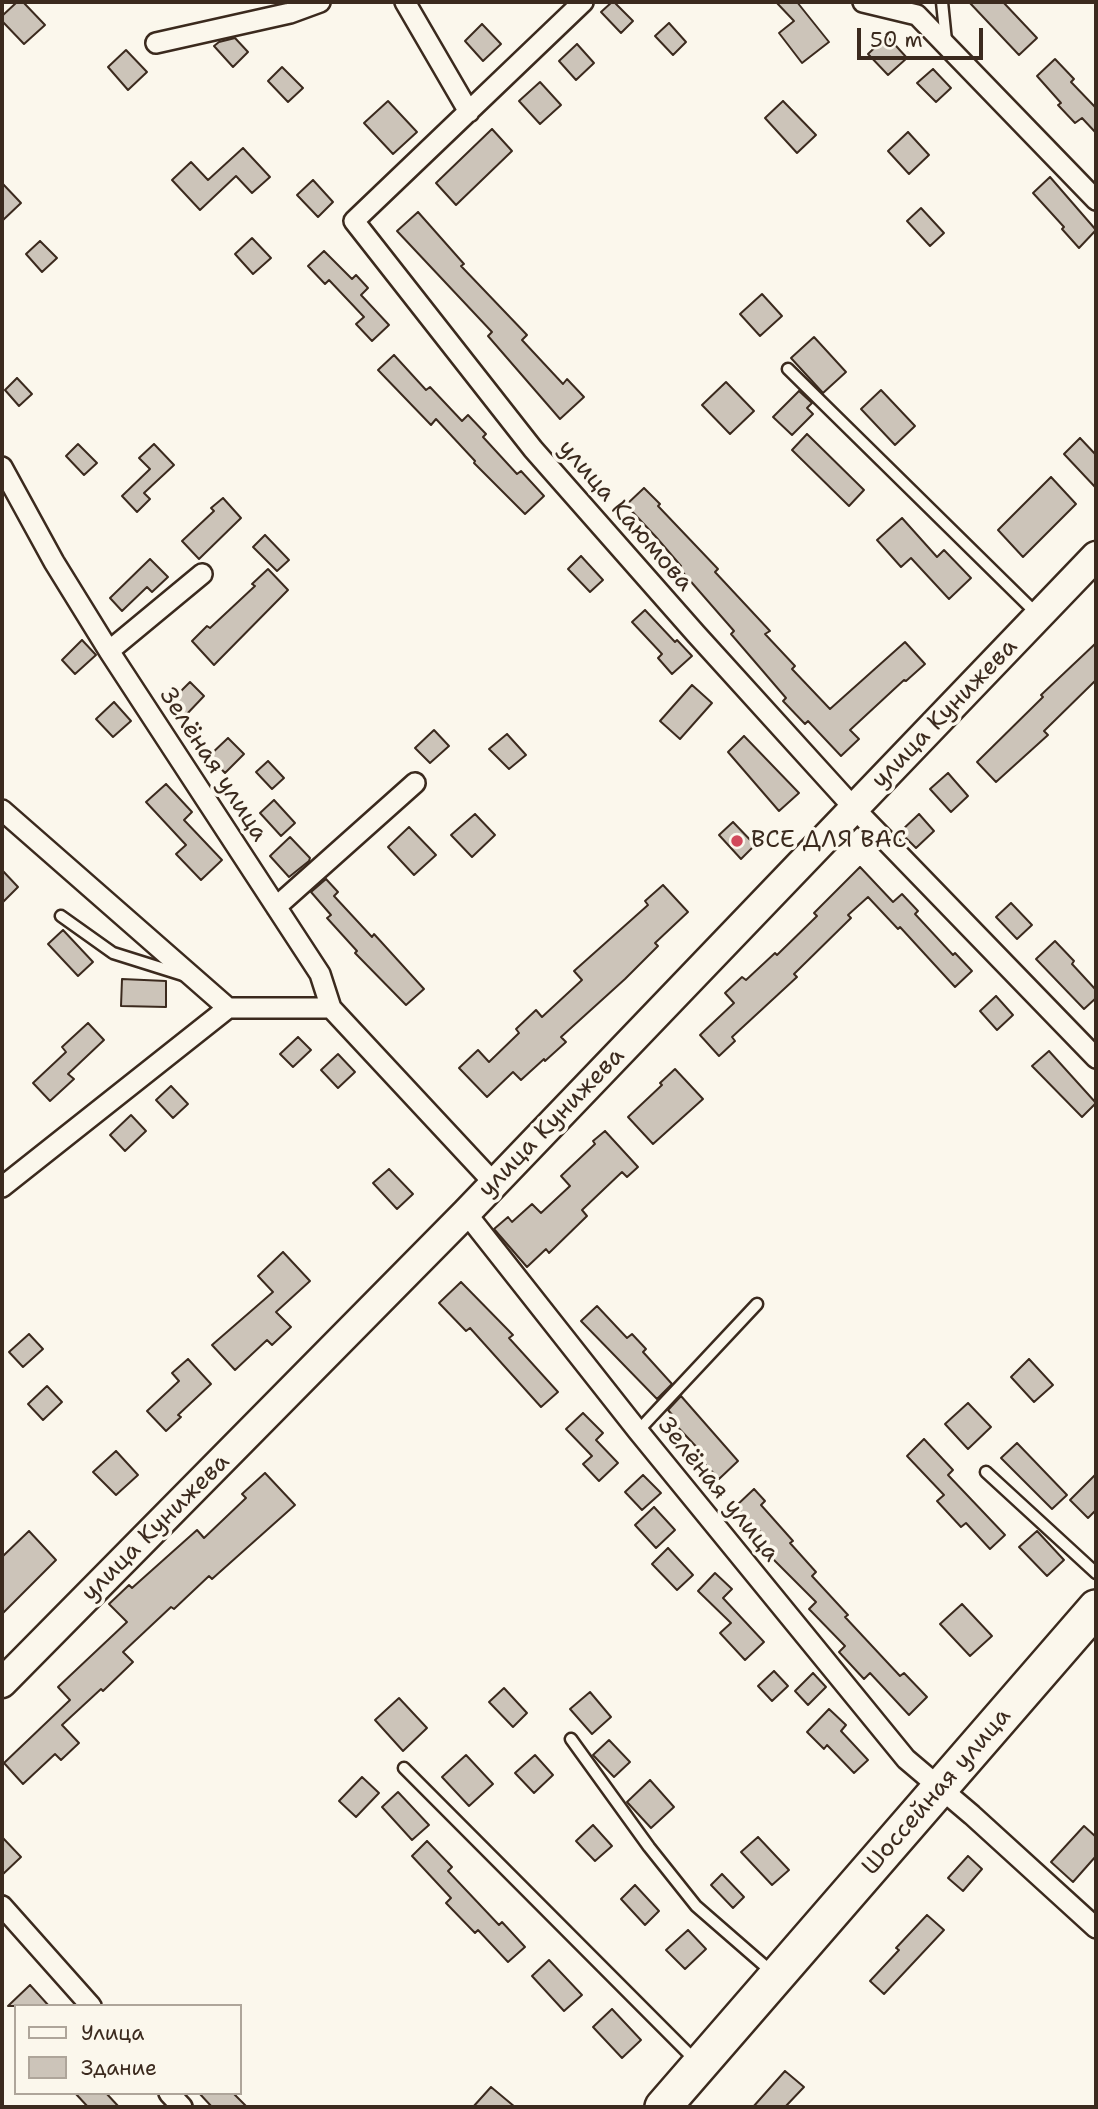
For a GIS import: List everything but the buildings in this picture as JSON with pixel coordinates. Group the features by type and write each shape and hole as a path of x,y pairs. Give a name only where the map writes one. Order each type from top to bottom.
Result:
{"highway":[{"name":"Шоссейная улица","path":"663,2107 1096,1608"}],"street":[{"path":"156,43 290,13 320,2"},
{"path":"405,2 469,112"},
{"name":"улица Каюмова","path":"583,2 354,221 533,449 853,807 1096,1058"},
{"path":"863,2 894,5 917,15 1096,200"},
{"name":"Зелёная улица","path":"2,467 8,488 109,651 320,974 331,1008 494,1183"},
{"name":"улица Кунижева","path":"2,1683 466,1213 1096,556"},
{"path":"109,651 202,574"},
{"path":"276,906 415,783"},
{"path":"2,810 228,1008"},
{"path":"2,1187 228,1008 331,1008"},
{"name":"Зелёная улица","path":"466,1213 638,1431 905,1759 941,1788 1096,1928"},
{"path":"2,1906 89,2004"}],"lane":[{"path":"943,2 946,45"},
{"path":"788,369 1040,617"},
{"path":"61,916 113,953 194,978"},
{"path":"638,1431 757,1304"},
{"path":"986,1472 1096,1573"},
{"path":"571,1740 696,1906 776,1976"},
{"path":"404,1768 699,2064"}],"place":[{"name":"ВСЕ ДЛЯ ВАС","path":"737,841"}]}
